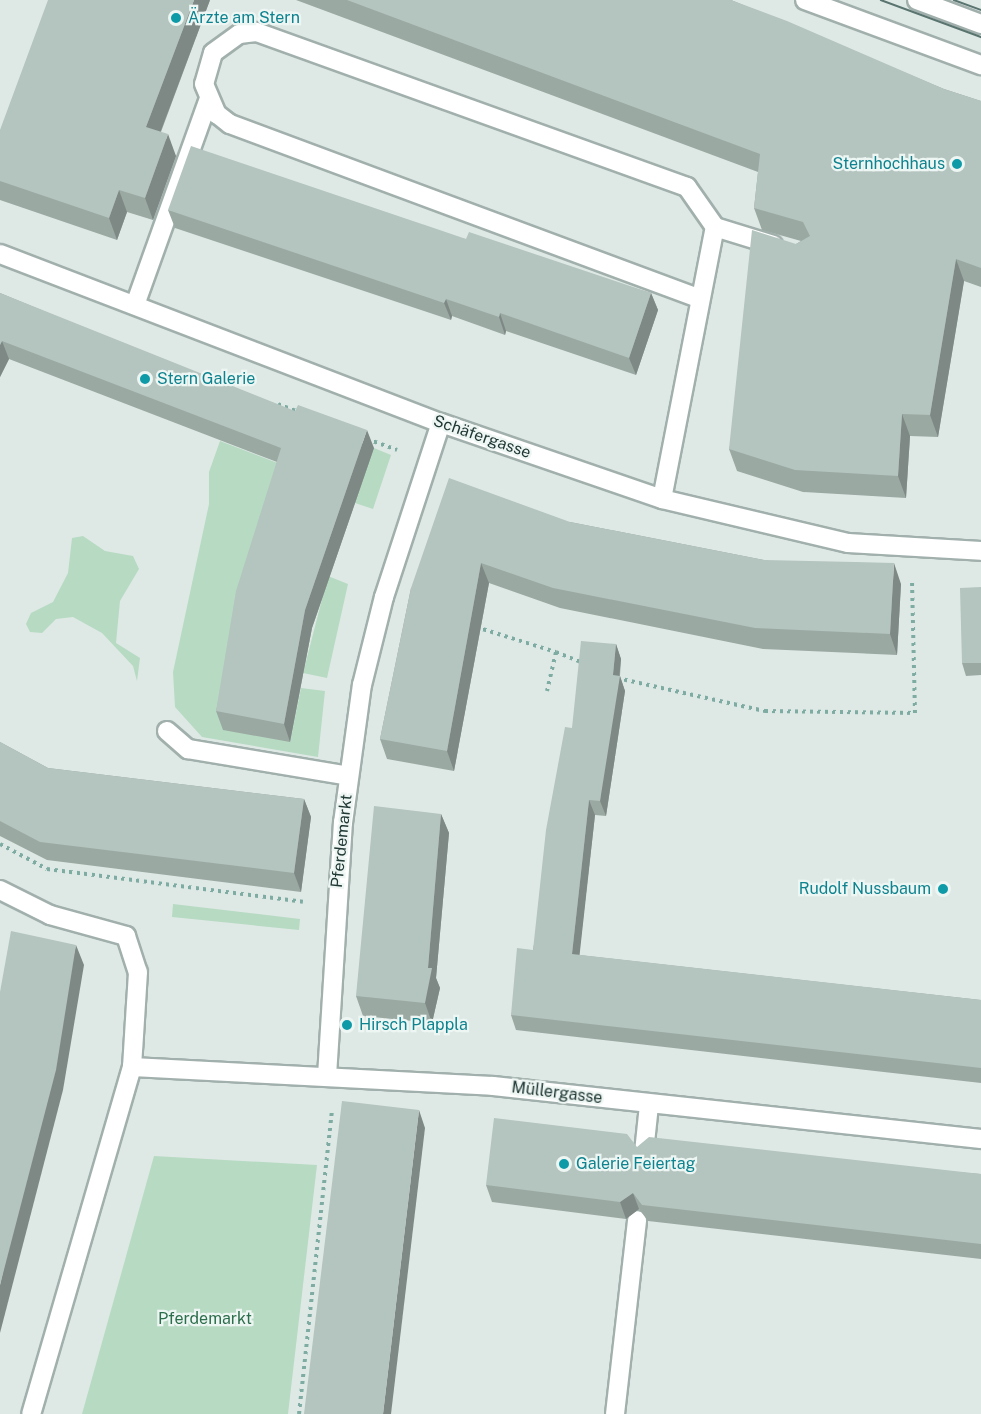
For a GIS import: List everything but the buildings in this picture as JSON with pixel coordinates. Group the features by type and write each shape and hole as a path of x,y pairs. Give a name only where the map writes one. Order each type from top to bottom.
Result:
{"street":[{"path":"805,0 981,65"},
{"path":"917,0 981,24"},
{"path":"135,304 208,100 206,68 213,53 239,34 256,32 687,187 715,227 789,250"},
{"path":"208,100 230,124 698,298"},
{"path":"662,499 698,298 715,227"},
{"name":"Schäfergasse","path":"0,254 441,423 662,499 848,543 911,549 981,551"},
{"name":"Pferdemarkt","path":"327,1077 336,905 349,776 384,597 441,423"},
{"path":"167,731 188,749 349,776"},
{"path":"0,890 50,915 126,936 138,972 132,1067 31,1414"},
{"name":"Müllergasse","path":"132,1067 493,1086 650,1105 981,1139"},
{"path":"644,1152 650,1105"},
{"path":"615,1414 637,1220"}],"path":[{"path":"268,400 302,413"},
{"path":"358,435 428,463"},
{"path":"606,673 765,711 915,713 911,549"},
{"path":"464,623 556,652 596,669"},
{"path":"547,691 556,652"},
{"path":"0,844 47,869 336,905"},
{"path":"298,1414 327,1171 332,1108 327,1077"}],"green space":[{"path":"220,441 288,467 290,742 301,688 325,691 318,757 202,737 175,707 173,672 209,504 209,472"},
{"path":"374,448 391,455 373,509 352,502"},
{"path":"83,536 105,551 133,556 139,569 120,601 116,643 140,658 137,681 133,666 102,633 73,617 56,619 42,633 30,632 26,624 31,613 53,602 68,573 72,538"},
{"path":"328,576 348,584 327,678 303,673"},
{"path":"173,904 300,919 299,930 172,917"},
{"name":"Pferdemarkt","path":"154,1156 317,1165 288,1414 82,1414"}],"tram line":[{"path":"881,0 981,37"},
{"path":"954,0 981,10"}],"place":[{"name":"Ärzte am Stern","path":"176,18"},
{"name":"Sternhochhaus","path":"957,164"},
{"name":"Stern Galerie","path":"145,379"},
{"name":"Rudolf Nussbaum","path":"943,889"},
{"name":"Hirsch Plappla","path":"347,1025"},
{"name":"Galerie Feiertag","path":"564,1164"}]}
